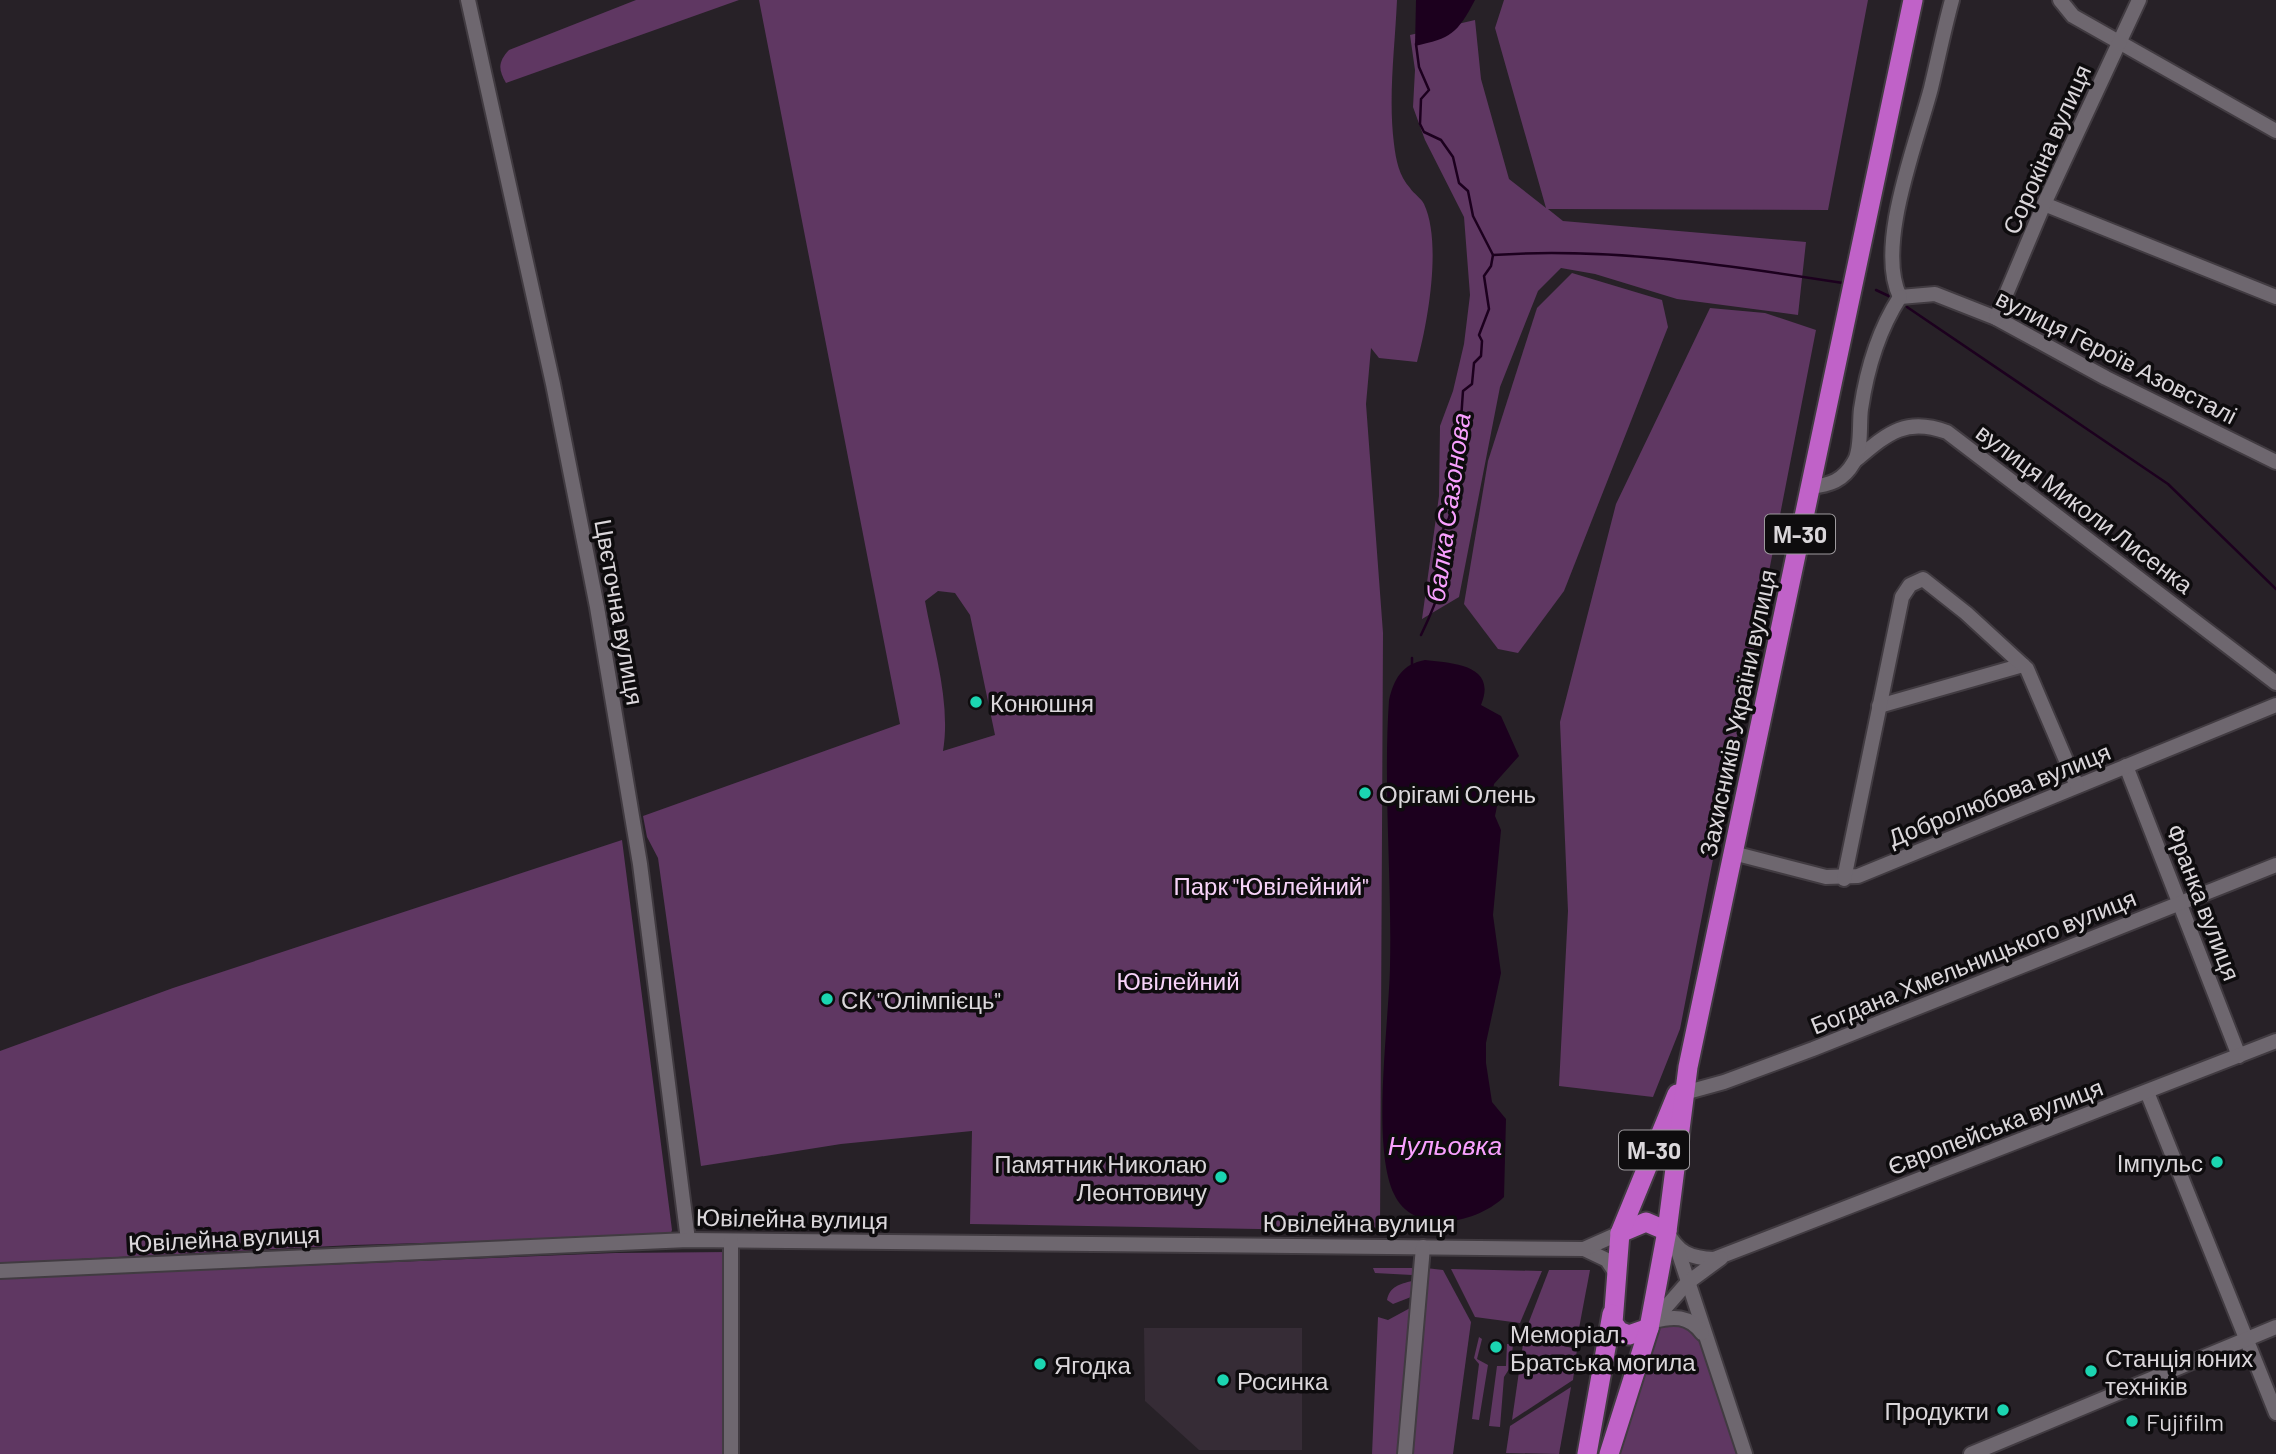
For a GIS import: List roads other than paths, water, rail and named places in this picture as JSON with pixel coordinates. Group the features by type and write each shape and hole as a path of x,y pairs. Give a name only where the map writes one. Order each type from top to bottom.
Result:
{"highway":[{"name":"Захисників України вулиця","path":"1672,1239 1688,1067 1913,0"},
{"name":"Захисників України вулиця","path":"1620,1233 1688,1067"},
{"path":"1620,1233 1646,1222 1672,1239"},
{"name":"М-30","path":"1587,1454 1618,1279 1620,1233"},
{"name":"М-30","path":"1609,1454 1651,1325 1672,1239"},
{"path":"1612,1313 1613,1323 1619,1331 1629,1335 1651,1325"}],"street":[{"name":"Цвєточна вулиця","path":"468,0 553,384 597,607 640,864 688,1240"},
{"path":"1857,459 1868,373 1880,328 1900,297 1894,284 1892,263 1898,212 1952,0"},
{"path":"2060,0 2073,16 2119,44 2276,131"},
{"name":"Сорокіна вулиця","path":"1996,317 2044,204 2139,0"},
{"path":"2044,204 2276,298"},
{"name":"вулиця Героїв Азовсталі","path":"1900,297 1935,294 1996,317 2106,378 2276,462"},
{"name":"вулиця Миколи Лисенка","path":"1810,487 1831,485 1879,441 1905,427 1926,424 1947,432 2276,683"},
{"path":"1733,853 1844,879 1902,597 1910,585 1923,579 1966,613 2023,665 2077,786"},
{"path":"1879,706 2023,665"},
{"name":"Добролюбова вулиця","path":"1844,879 1858,876 2276,705"},
{"name":"Франка вулиця","path":"2126,766 2239,1056"},
{"name":"Богдана Хмельницького вулиця","path":"1684,1093 1724,1082 1800,1054 2276,864"},
{"name":"Європейська вулиця","path":"1672,1239 1696,1259 1714,1259 2276,1041"},
{"path":"2147,1092 2276,1413"},
{"name":"Ювілейна вулиця","path":"0,1271 688,1240 1584,1249 1620,1233"},
{"path":"1672,1239 1745,1454"},
{"path":"731,1241 731,1454"},
{"path":"1405,1454 1423,1247"},
{"path":"1584,1249 1607,1260 1618,1279"},
{"name":"Європейська вулиця","path":"1651,1325 1687,1283 1731,1252"},
{"path":"1651,1325 1678,1317 1687,1320 1705,1338"},
{"path":"1971,1454 1997,1449 2276,1327"}],"water":[{"path":"1416,0 1475,0 1452,33 1415,46"},
{"name":"Нульовка","path":"1425,660 1459,665 1478,674 1485,691 1481,705 1501,716 1519,756 1494,784 1493,790 1498,801 1495,816 1501,830 1493,915 1501,973 1486,1043 1486,1063 1492,1102 1506,1119 1504,1197 1478,1214 1446,1221 1430,1221 1415,1216 1403,1207 1394,1194 1387,1173 1382,1116 1390,966 1387,766 1389,700 1400,674 1410,665"}],"waterway":[{"name":"балка Сазонова","path":"1416,44 1419,67 1429,90 1421,99 1420,124 1424,132 1441,140 1453,157 1459,183 1468,191 1473,216 1493,255 1491,266 1484,276 1489,309 1479,335 1482,341 1481,356 1474,363 1472,384 1463,391 1458,463 1450,487 1453,502 1449,518 1437,541 1442,565 1440,589 1421,635"},
{"path":"1493,255 1581,253 1669,259 1843,283"},
{"path":"1876,290 1893,298"},
{"path":"1907,307 2168,484 2276,589"},
{"name":"балка Сазонова","path":"1412,658 1412,665"}],"place":[{"name":"Конюшня","path":"976,702"},
{"name":"Орігамі Олень","path":"1365,793"},
{"name":"СК \"Олімпієць\"","path":"827,999"},
{"name":"Імпульс","path":"2217,1162"},
{"name":"Памятник Николаю Леонтовичу","path":"1221,1177"},
{"name":"Меморіал. Братська могила","path":"1496,1347"},
{"name":"Ягодка","path":"1040,1364"},
{"name":"Станція юних техніків","path":"2091,1371"},
{"name":"Росинка","path":"1223,1380"},
{"name":"Продукти","path":"2003,1410"},
{"name":"Fujifilm","path":"2132,1421"}],"park label":[{"name":"Парк \"Ювілейний\"","path":"1271,885"},
{"name":"Ювілейний","path":"1178,980"}]}
